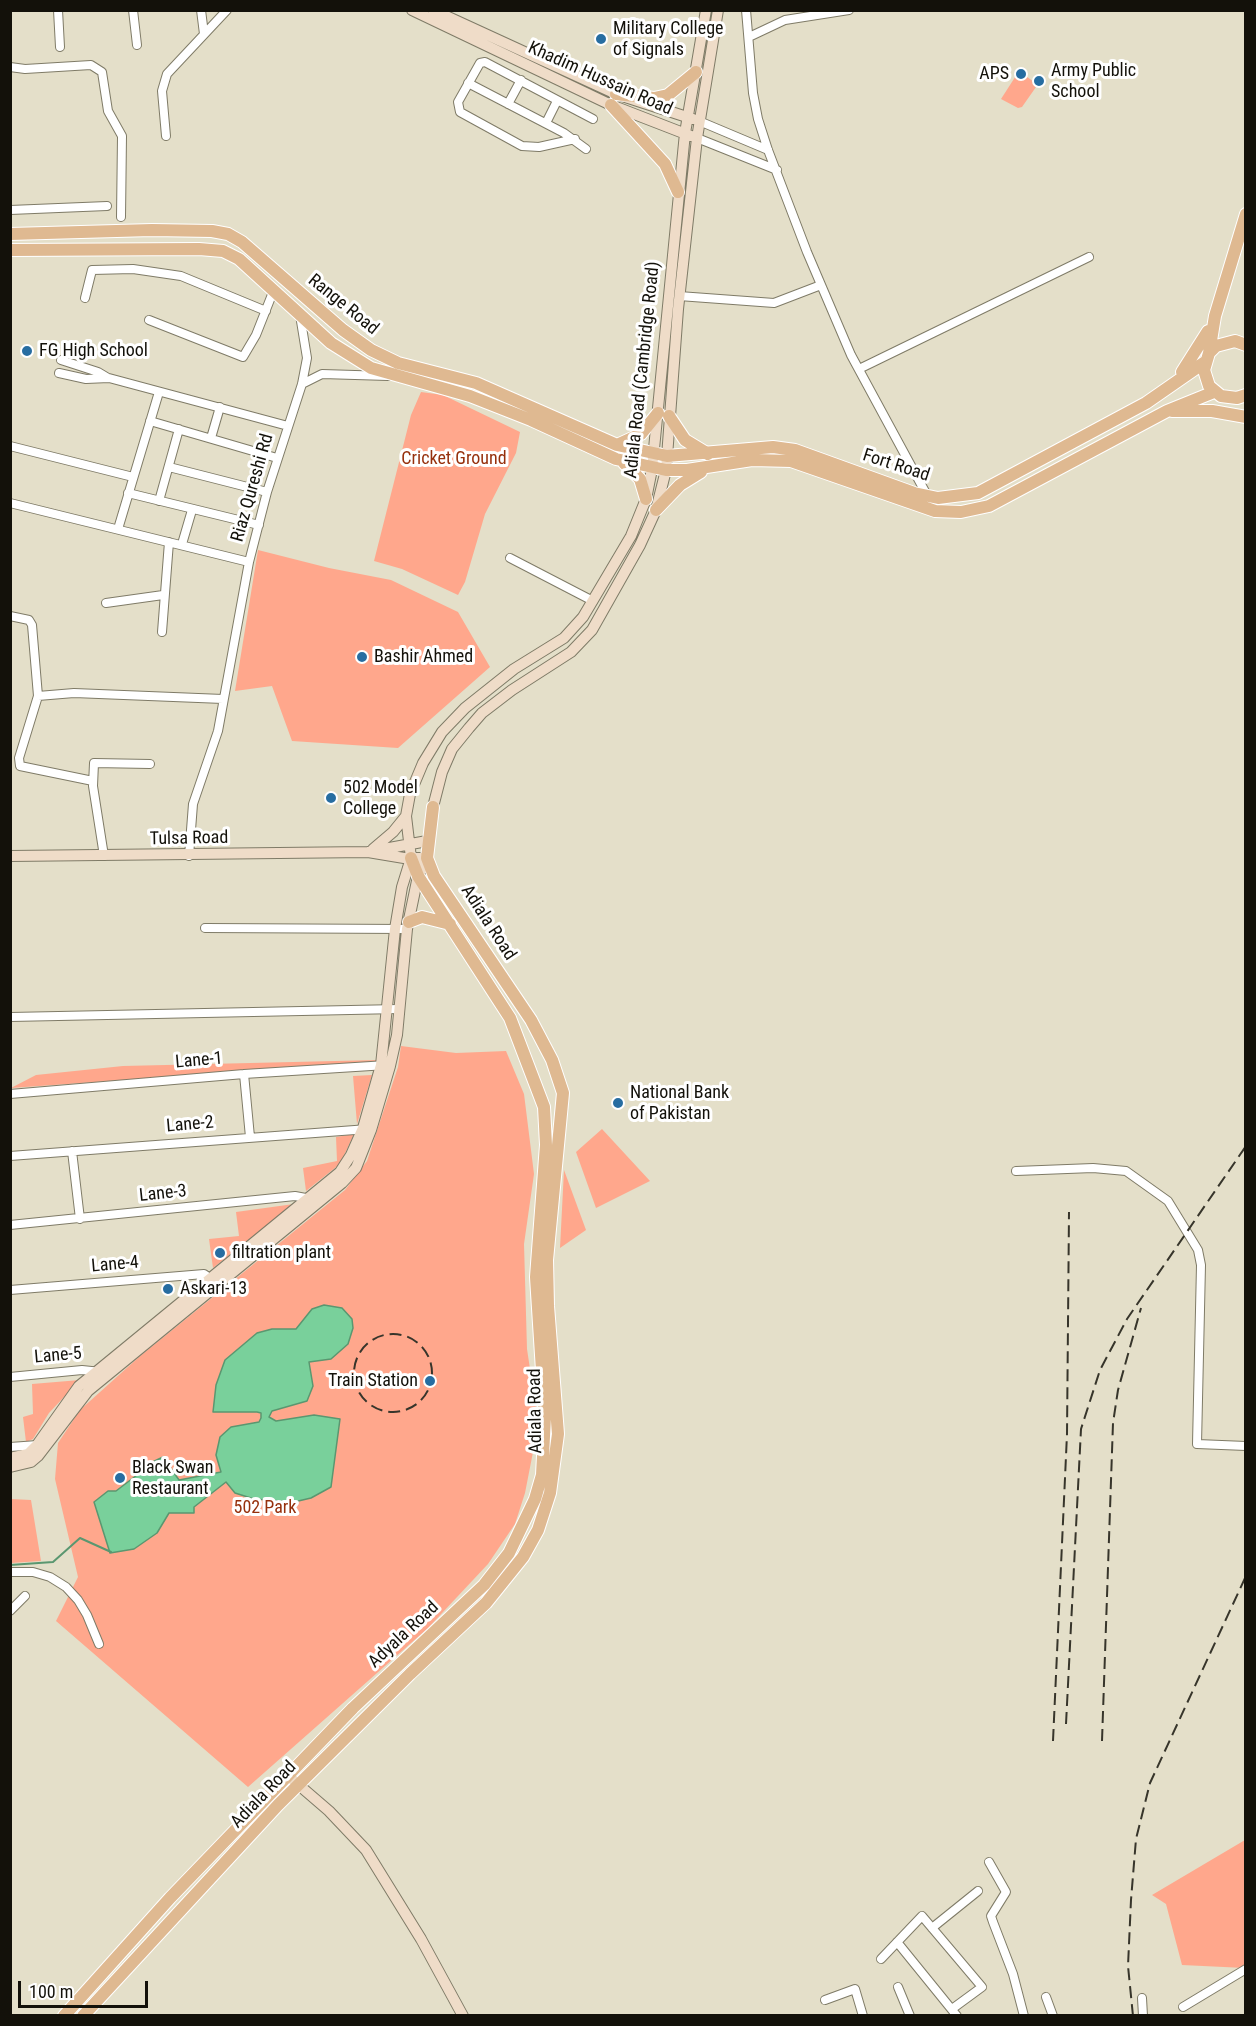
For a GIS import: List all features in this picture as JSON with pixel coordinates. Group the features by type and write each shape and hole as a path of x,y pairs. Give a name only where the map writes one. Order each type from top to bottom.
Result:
{"main road":[{"name":"Khadim Hussain Road","path":"412,10 697,138"},
{"name":"Khadim Hussain Road","path":"433,10 613,100 694,120"},
{"name":"Adiala Road (Cambridge Road)","path":"411,858 406,816 410,794 423,763 442,732 465,708 514,669 564,638 583,618 631,536 646,499 653,454 663,414 679,296 697,138 694,120 696,72 706,10"},
{"name":"Adiala Road (Cambridge Road)","path":"433,807 452,749 482,713 570,652 592,630 640,545 656,510 666,470 663,414 678,192 685,133 694,120 718,10"},
{"path":"613,100 668,95 696,72"},
{"path":"613,100 665,164 678,192"},
{"path":"1245,214 1215,316 1205,378 1214,392 1229,398 1245,395"},
{"name":"Range Road","path":"10,234 152,230 212,231 228,234 242,242 343,330 370,350 398,363 476,383 617,445 653,454"},
{"path":"10,250 210,249 223,251 239,259 273,292 349,357 395,377 470,396 531,420 616,459 625,464 640,479 646,499"},
{"path":"1167,389 1195,356 1215,316"},
{"name":"Fort Road","path":"653,454 667,456 709,454 773,447 795,450 928,496 958,497 978,493 1167,389 1225,342 1245,345"},
{"name":"Fort Road","path":"616,459 652,469 666,470 710,468 752,460 791,461 935,511 961,512 989,506 1167,411 1214,392"},
{"path":"1167,411 1212,411 1245,417"},
{"path":"617,445 641,434 663,414 685,440 709,454"},
{"path":"656,510 680,485 710,468"},
{"name":"Adiala Road","path":"83,2016 299,1784 410,1674 486,1603 523,1557 538,1530 550,1493 558,1434 547,1280 563,1093 552,1060 531,1020 434,876 427,858 427,841 433,807"},
{"path":"368,852 393,832 406,816"},
{"name":"Tulsa Road","path":"10,856 189,856 368,852 427,841"},
{"name":"Tulsa Road","path":"368,852 427,858"},
{"path":"394,1010 395,929 402,887 411,858"},
{"name":"Adiala Road","path":"411,858 418,876 510,1018 544,1107 546,1145 543,1186"},
{"path":"10,1467 31,1462 66,1401 313,1201 344,1168 367,1129 386,1065 408,926 418,876 427,858"},
{"path":"408,926 422,917 450,924"},
{"name":"Adyala Road","path":"64,2016 288,1776 401,1661 484,1585 509,1553 523,1530 536,1499 544,1450 545,1417 536,1277 543,1186"},
{"path":"10,1458 28,1454 42,1445"},
{"path":"288,1776 366,1850 421,1939 463,2016"}],"street":[{"path":"58,10 60,47"},
{"path":"133,10 136,45"},
{"path":"201,10 204,34"},
{"path":"166,136 164,81 171,68 227,10"},
{"path":"746,10 758,119 768,150 821,285 859,369 935,511"},
{"path":"749,37 785,20 849,10"},
{"path":"575,139 539,147 522,146 460,112 458,102 480,63 485,62 593,119"},
{"path":"10,67 25,69 91,65 102,72 108,111 122,136 121,217"},
{"path":"508,104 521,80"},
{"path":"468,83 575,139 586,149"},
{"path":"546,123 557,100"},
{"name":"Khadim Hussain Road","path":"694,120 768,150"},
{"name":"Khadim Hussain Road","path":"697,138 777,171"},
{"path":"10,210 107,206"},
{"path":"859,369 1089,257"},
{"path":"85,298 92,270 133,268 181,276 228,292 266,310"},
{"path":"679,296 774,303 821,285"},
{"path":"149,320 243,357 273,292"},
{"name":"Riaz Qureshi Rd","path":"10,503 249,562 277,458 302,384 307,358 300,314"},
{"path":"61,360 109,378 288,426"},
{"path":"59,373 86,379 109,378"},
{"path":"302,384 322,374 395,377"},
{"path":"118,529 159,392"},
{"path":"211,438 220,407"},
{"path":"150,421 277,458"},
{"path":"159,501 179,429"},
{"path":"10,446 133,477"},
{"path":"169,467 267,492"},
{"path":"128,493 259,525"},
{"path":"182,544 192,510"},
{"path":"162,632 169,542"},
{"path":"510,558 593,602"},
{"path":"189,856 193,804 219,731 249,562"},
{"path":"106,603 164,595"},
{"path":"10,616 29,620 32,625 38,696 19,758 20,766 93,781"},
{"path":"38,696 74,693 223,699"},
{"path":"104,856 93,781 94,763 150,764"},
{"path":"205,928 395,929 408,926"},
{"path":"10,1017 394,1010"},
{"name":"Lane-1","path":"10,1094 244,1074 386,1065"},
{"path":"244,1074 250,1137"},
{"name":"Lane-2","path":"10,1156 367,1129"},
{"path":"72,1151 80,1219"},
{"path":"1016,1171 1094,1168 1126,1171 1168,1201 1198,1250 1201,1264 1197,1444 1245,1446"},
{"name":"Lane-3","path":"10,1225 295,1196 313,1201"},
{"name":"Lane-4","path":"10,1290 204,1274 214,1281"},
{"name":"Lane-5","path":"10,1377 102,1372"},
{"path":"10,1447 42,1445"},
{"path":"10,1572 33,1572 50,1577 66,1587 83,1607 99,1644"},
{"path":"10,1611 24,1596"},
{"path":"989,1862 1006,1892 991,1916 1013,1974 1024,2016"},
{"path":"932,1928 978,1892"},
{"path":"881,1959 921,1916 982,1987 955,2012 897,1942"},
{"path":"1183,2007 1245,1969"},
{"path":"898,1987 910,2016"},
{"path":"825,2000 855,1989 863,2016"},
{"path":"1046,1997 1053,2016"},
{"path":"1142,1998 1143,2016"}],"green space":[{"path":"1019,71 1034,82 1036,87 1022,107 1018,108 1001,99"},
{"name":"Cricket Ground","path":"421,392 443,395 520,432 516,453 485,514 465,582 458,595 402,569 374,561 411,415"},
{"name":"Bashir Ahmed","path":"258,550 329,568 391,580 458,612 490,667 398,748 292,741 272,686 235,691"},
{"name":"502 Park","path":"401,1046 456,1053 506,1051 524,1094 534,1174 524,1244 527,1349 536,1409 533,1452 525,1493 515,1524 488,1564 428,1628 248,1787 56,1621 78,1577 55,1479 58,1443 80,1410 139,1357 345,1190 367,1161 398,1067"},
{"path":"378,1060 377,1062 11,1088 36,1075 123,1066"},
{"path":"372,1075 357,1124 353,1076"},
{"path":"602,1129 650,1181 596,1208 576,1152"},
{"path":"354,1134 340,1164 306,1191 303,1168 337,1161 336,1137"},
{"path":"564,1170 586,1230 560,1248"},
{"path":"294,1204 213,1268 209,1239 239,1236 236,1212"},
{"path":"80,1380 49,1413 33,1439 26,1442 23,1417 33,1414 32,1384"},
{"path":"11,1499 31,1500 41,1561 11,1563"},
{"path":"1245,1840 1245,1968 1182,1965 1166,1904 1152,1895"}],"shaded area":[{"path":"324,1305 342,1308 352,1319 353,1328 348,1344 331,1359 309,1362 313,1386 307,1401 272,1411 269,1417 276,1421 314,1415 340,1419 331,1487 311,1498 294,1502 254,1499 235,1493 226,1482 194,1507 194,1513 169,1513 157,1533 134,1549 110,1553 94,1502 108,1491 116,1491 137,1475 142,1467 163,1457 179,1480 221,1472 216,1455 220,1437 231,1427 259,1422 261,1418 261,1413 257,1412 213,1412 216,1385 225,1360 257,1333 272,1329 296,1329 312,1309"}],"waterway":[{"path":"10,1565 53,1562 80,1538 111,1552"}],"railway":[{"path":"1066,1724 1081,1429 1100,1370 1127,1319 1246,1146"},
{"path":"1053,1741 1067,1434 1069,1212"},
{"path":"1102,1741 1113,1423 1118,1390 1141,1308"},
{"path":"385,1334 401,1334 415,1340 426,1351 432,1365 432,1373 432,1381 426,1395 415,1406 401,1412 385,1412 371,1406 360,1395 354,1381 354,1365 360,1351 371,1340 385,1334"},
{"path":"1133,2016 1128,1966 1131,1900 1136,1839 1150,1783 1246,1576"}],"place":[{"name":"Military College of Signals","path":"601,39"},
{"name":"APS","path":"1021,74"},
{"name":"Army Public School","path":"1039,81"},
{"name":"FG High School","path":"27,351"},
{"name":"Bashir Ahmed","path":"362,657"},
{"name":"502 Model College","path":"331,798"},
{"name":"National Bank of Pakistan","path":"618,1103"},
{"name":"filtration plant","path":"220,1253"},
{"name":"Askari-13","path":"168,1289"},
{"name":"Train Station","path":"430,1381"},
{"name":"Black Swan Restaurant","path":"120,1478"}]}
